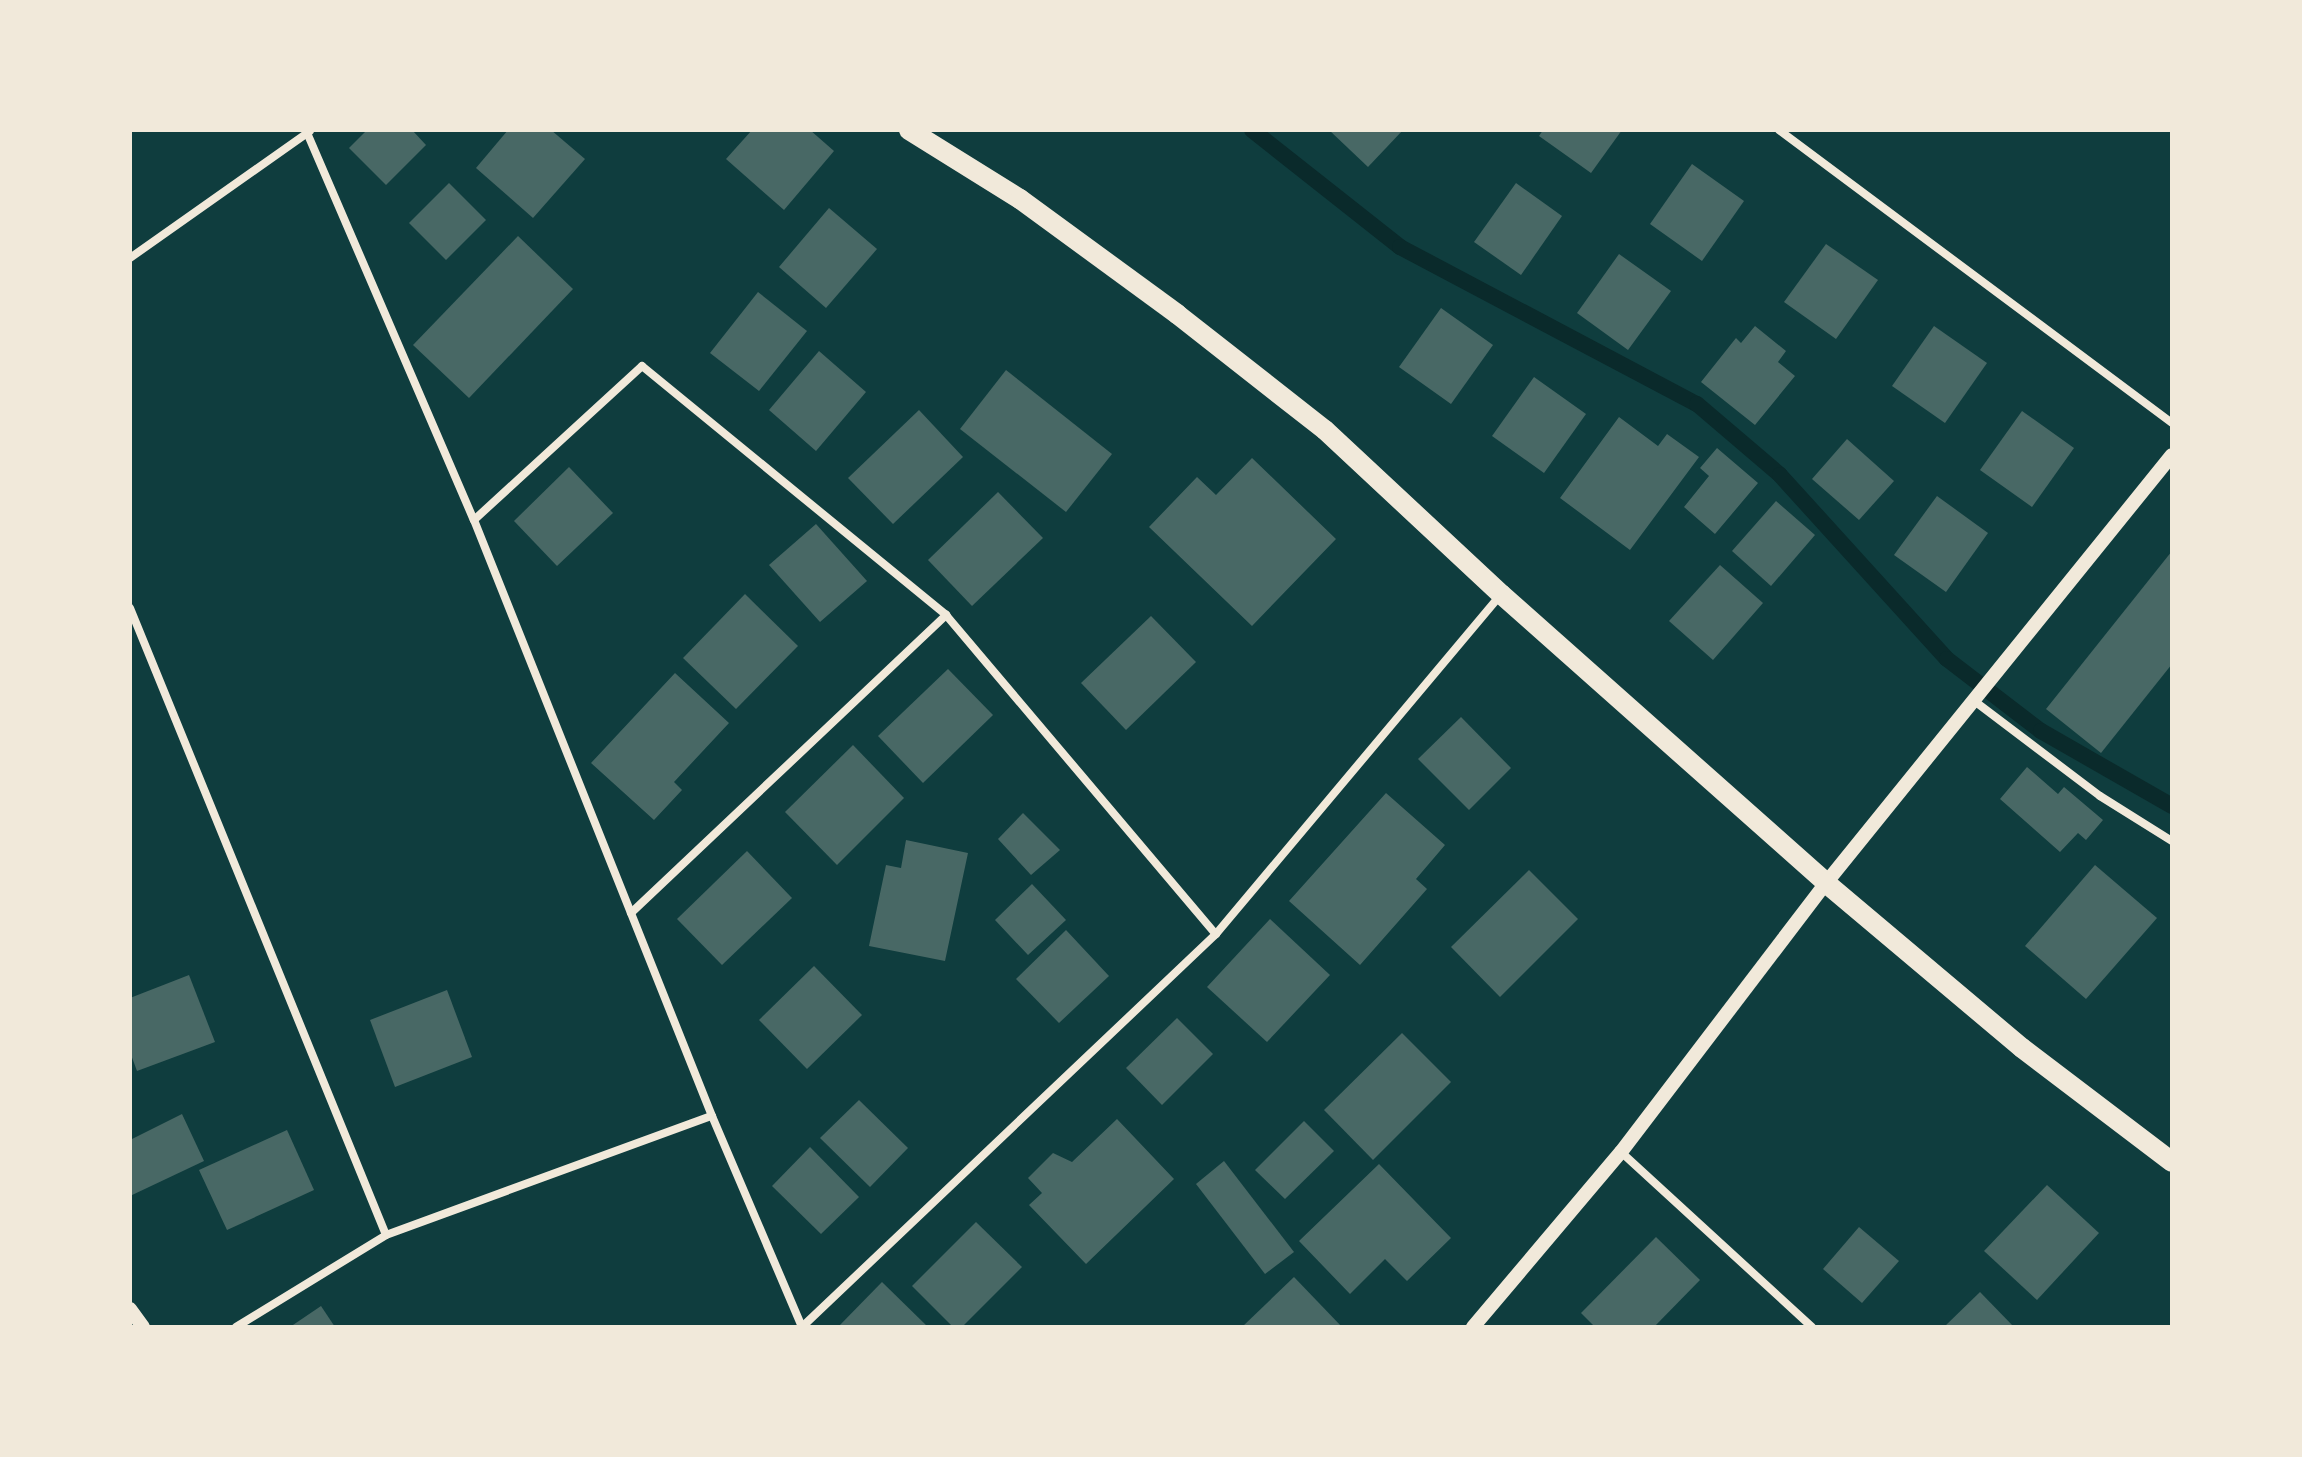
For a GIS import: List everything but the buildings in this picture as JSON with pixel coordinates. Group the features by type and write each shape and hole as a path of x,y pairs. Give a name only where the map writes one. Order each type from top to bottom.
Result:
{"main road":[{"path":"909,130 1020,199 1177,314 1325,430 1501,594 1826,883 2022,1048 2172,1162"}],"street":[{"path":"1779,130 2172,423"},
{"path":"130,258 309,132 474,520 712,1116 802,1327 1216,934 1501,594"},
{"path":"474,520 642,366 946,615 1216,934"},
{"path":"1473,1327 1621,1152 1826,883 2172,455"},
{"path":"130,608 386,1235"},
{"path":"631,913 946,615"},
{"path":"1974,698 2100,796 2172,841"},
{"path":"236,1327 386,1235 712,1116"},
{"path":"1621,1152 1812,1327"},
{"path":"130,1309 143,1327"}],"waterway":[{"path":"1252,130 1400,247 1697,404 1780,475 1947,659 2041,731 2172,806"}]}
